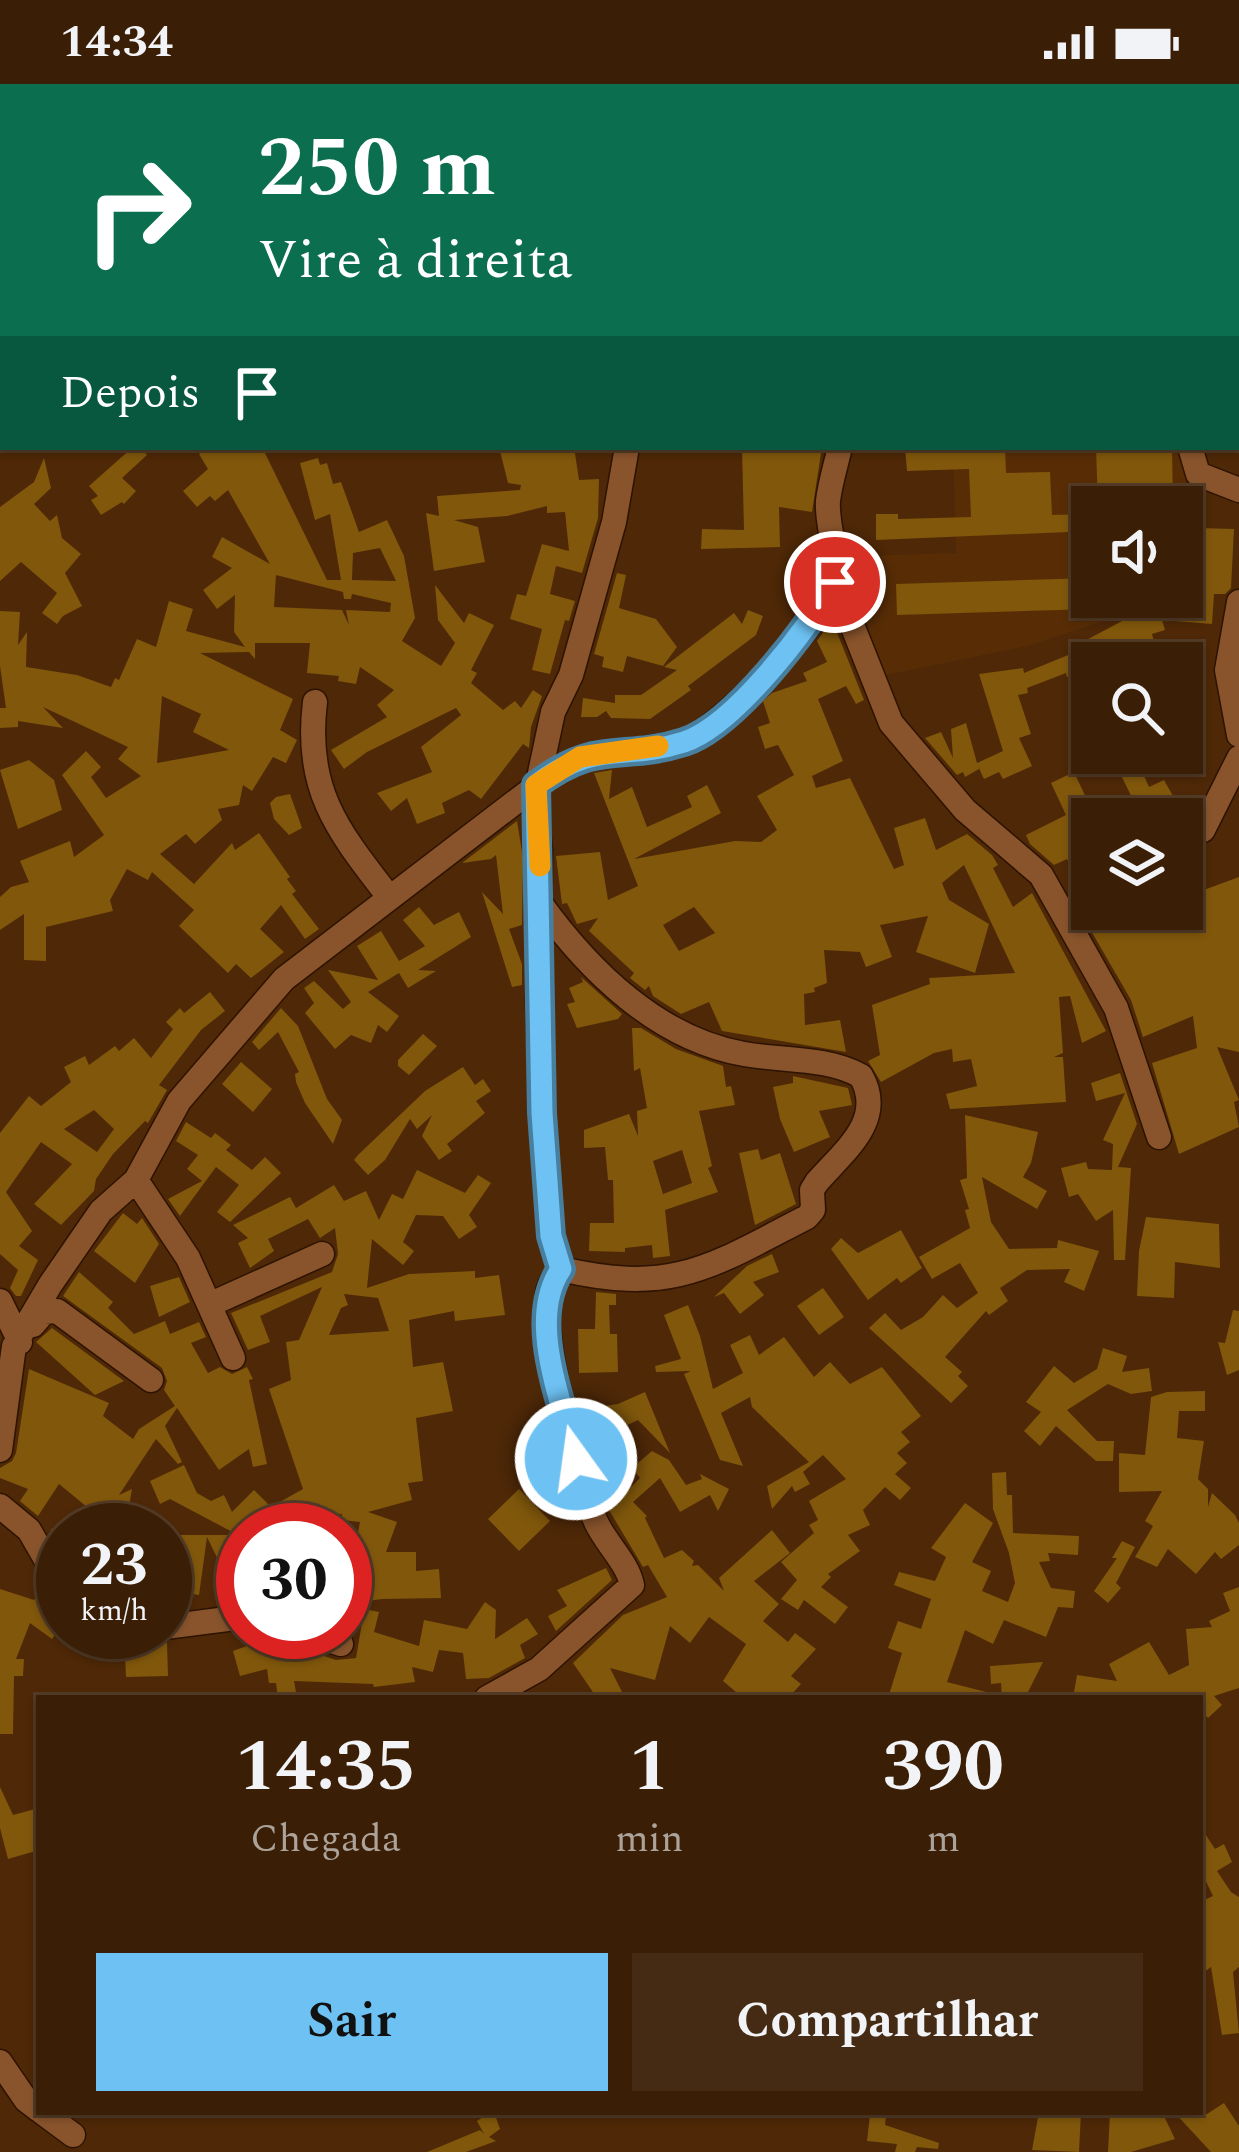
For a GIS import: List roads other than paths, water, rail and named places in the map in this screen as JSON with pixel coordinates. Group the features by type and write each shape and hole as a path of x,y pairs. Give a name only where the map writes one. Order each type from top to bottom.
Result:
{"street":[{"path":"561,1269 551,1236 542,1113 536,785 553,712 571,675 614,522 626,450"},
{"path":"839,450 828,503 835,582 891,723 965,810 1041,875 1116,1008 1159,1138"},
{"path":"1191,450 1198,474 1239,490"},
{"path":"1,1443 17,1349 50,1285 101,1211 136,1180 179,1101 284,979 536,785 580,757 684,742 707,730 771,669 818,612 835,582"},
{"path":"1239,602 1227,670 1239,735"},
{"path":"315,702 312,743 331,817 389,897"},
{"path":"1203,830 1239,758"},
{"path":"541,903 620,993 642,1011 719,1049 837,1064 861,1076 869,1098 866,1124 817,1182 812,1190 813,1210 807,1217 728,1258 667,1277 630,1281 561,1269"},
{"path":"136,1180 164,1217 211,1304 232,1358"},
{"path":"211,1304 322,1254"},
{"path":"492,1695 539,1669 632,1585 630,1571 608,1546 585,1495 556,1378 548,1287 561,1269"},
{"path":"0,1301 17,1349"},
{"path":"17,1349 38,1316 57,1311 151,1380"},
{"path":"0,1506 29,1530 36,1542"},
{"path":"0,2062 36,2108"},
{"path":"46,2115 73,2135"}]}
